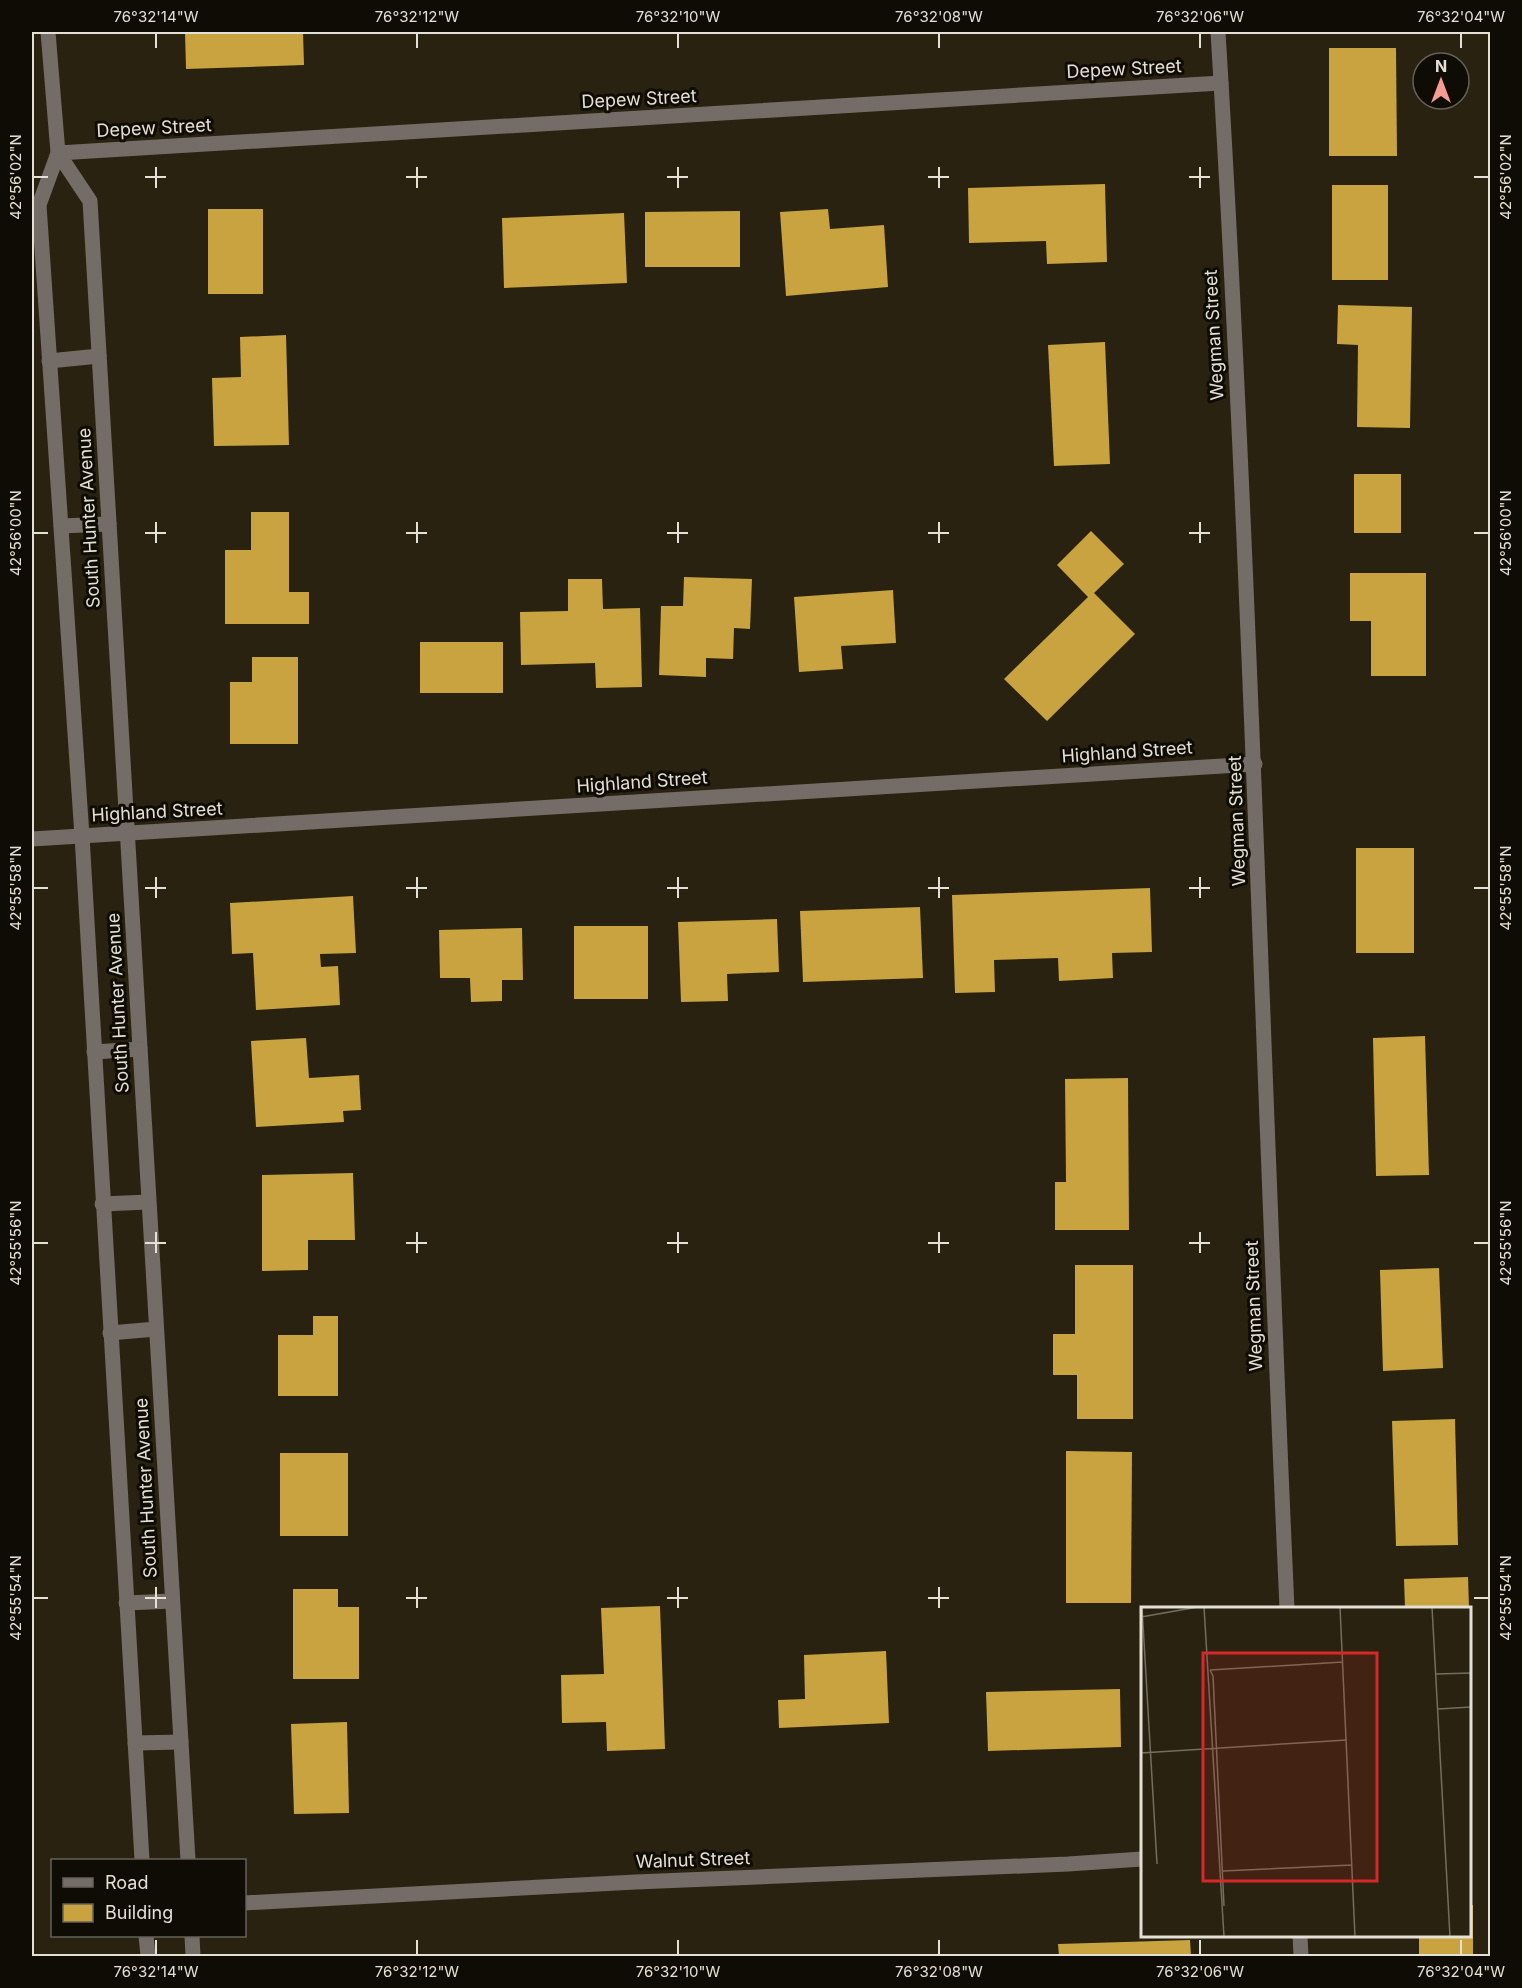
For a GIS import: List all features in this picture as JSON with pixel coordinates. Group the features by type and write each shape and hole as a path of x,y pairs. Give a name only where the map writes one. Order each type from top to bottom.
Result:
{"street":[{"name":"South Hunter Avenue","path":"48,32 58,153 39,206 82,836 142,1859"},
{"name":"Wegman Street","path":"1218,32 1255,764 1287,1607"},
{"name":"Depew Street","path":"58,153 1221,83"},
{"name":"South Hunter Avenue","path":"58,153 90,201 188,1859"},
{"path":"49,361 99,356"},
{"path":"61,526 110,524"},
{"name":"Highland Street","path":"32,839 1255,764"},
{"path":"94,1052 140,1049"},
{"path":"102,1204 148,1202"},
{"path":"110,1333 156,1329"},
{"path":"126,1604 172,1601"},
{"path":"135,1743 181,1742"},
{"name":"Walnut Street","path":"246,1903 647,1881 1141,1859"},
{"path":"146,1937 148,1956"},
{"path":"192,1937 193,1956"},
{"path":"1300,1937 1301,1956"}],"building":[{"path":"185,32 303,32 304,65 186,69"},
{"path":"1329,48 1396,48 1397,156 1329,156"},
{"path":"1105,184 1107,262 1047,264 1046,241 969,243 968,188"},
{"path":"1332,185 1388,185 1388,280 1332,280"},
{"path":"208,209 263,209 263,294 208,294"},
{"path":"828,209 830,229 884,225 888,287 786,296 780,212"},
{"path":"740,211 740,267 645,267 645,212"},
{"path":"624,213 627,283 504,288 502,218"},
{"path":"1338,305 1412,307 1410,428 1357,427 1358,345 1337,344"},
{"path":"286,335 289,445 214,446 212,378 241,377 240,337"},
{"path":"1105,342 1110,464 1054,466 1048,345"},
{"path":"1354,474 1401,474 1401,533 1354,533"},
{"path":"251,512 289,512 289,592 309,592 309,624 225,624 225,550 251,550"},
{"path":"1091,531 1124,564 1094,593 1135,634 1047,721 1004,679 1088,597 1057,565"},
{"path":"1350,573 1426,573 1426,676 1371,676 1371,621 1350,621"},
{"path":"684,577 752,579 750,629 734,628 733,659 706,658 706,677 659,675 661,606 683,606"},
{"path":"568,579 602,579 603,609 640,608 642,687 596,688 595,663 521,665 520,612 568,611"},
{"path":"893,590 896,643 841,646 843,669 799,672 794,597"},
{"path":"420,642 503,642 503,693 420,693"},
{"path":"252,657 298,657 298,744 230,744 230,682 252,682"},
{"path":"1356,848 1414,848 1414,953 1356,953"},
{"path":"1150,888 1152,952 1112,953 1113,978 1059,981 1058,958 994,960 995,992 955,993 952,895"},
{"path":"353,896 356,953 320,954 321,967 338,966 340,1005 256,1010 253,953 232,954 230,903"},
{"path":"920,907 923,978 803,982 800,911"},
{"path":"777,919 779,972 727,974 728,1001 681,1002 678,922"},
{"path":"574,926 648,926 648,999 574,999"},
{"path":"522,928 523,980 502,980 502,1001 471,1002 470,978 440,978 439,930"},
{"path":"1425,1036 1429,1175 1376,1176 1373,1038"},
{"path":"306,1038 309,1078 359,1075 361,1110 343,1111 344,1122 256,1127 251,1041"},
{"path":"1128,1078 1129,1230 1055,1230 1055,1182 1066,1182 1065,1079"},
{"path":"353,1173 355,1240 308,1240 308,1270 262,1271 262,1175"},
{"path":"1075,1265 1133,1265 1133,1419 1077,1419 1077,1375 1053,1375 1053,1334 1075,1334"},
{"path":"1439,1268 1443,1368 1383,1371 1380,1270"},
{"path":"313,1316 338,1316 338,1396 278,1396 278,1335 313,1335"},
{"path":"1455,1419 1458,1545 1396,1546 1392,1421"},
{"path":"1066,1451 1132,1452 1131,1603 1066,1603"},
{"path":"280,1453 348,1453 348,1536 280,1536"},
{"path":"1468,1577 1469,1607 1405,1607 1404,1579"},
{"path":"293,1589 338,1589 338,1607 359,1607 359,1679 293,1679"},
{"path":"660,1606 665,1749 607,1751 606,1722 562,1723 561,1675 604,1674 601,1608"},
{"path":"886,1651 889,1723 779,1728 778,1700 805,1699 804,1655"},
{"path":"1120,1689 1121,1747 988,1751 986,1692"},
{"path":"347,1722 349,1813 294,1814 291,1724"},
{"path":"1471,1905 1473,1905 1473,1956 1419,1956 1419,1937 1471,1937"},
{"path":"1190,1940 1191,1956 1059,1956 1058,1944"}]}
